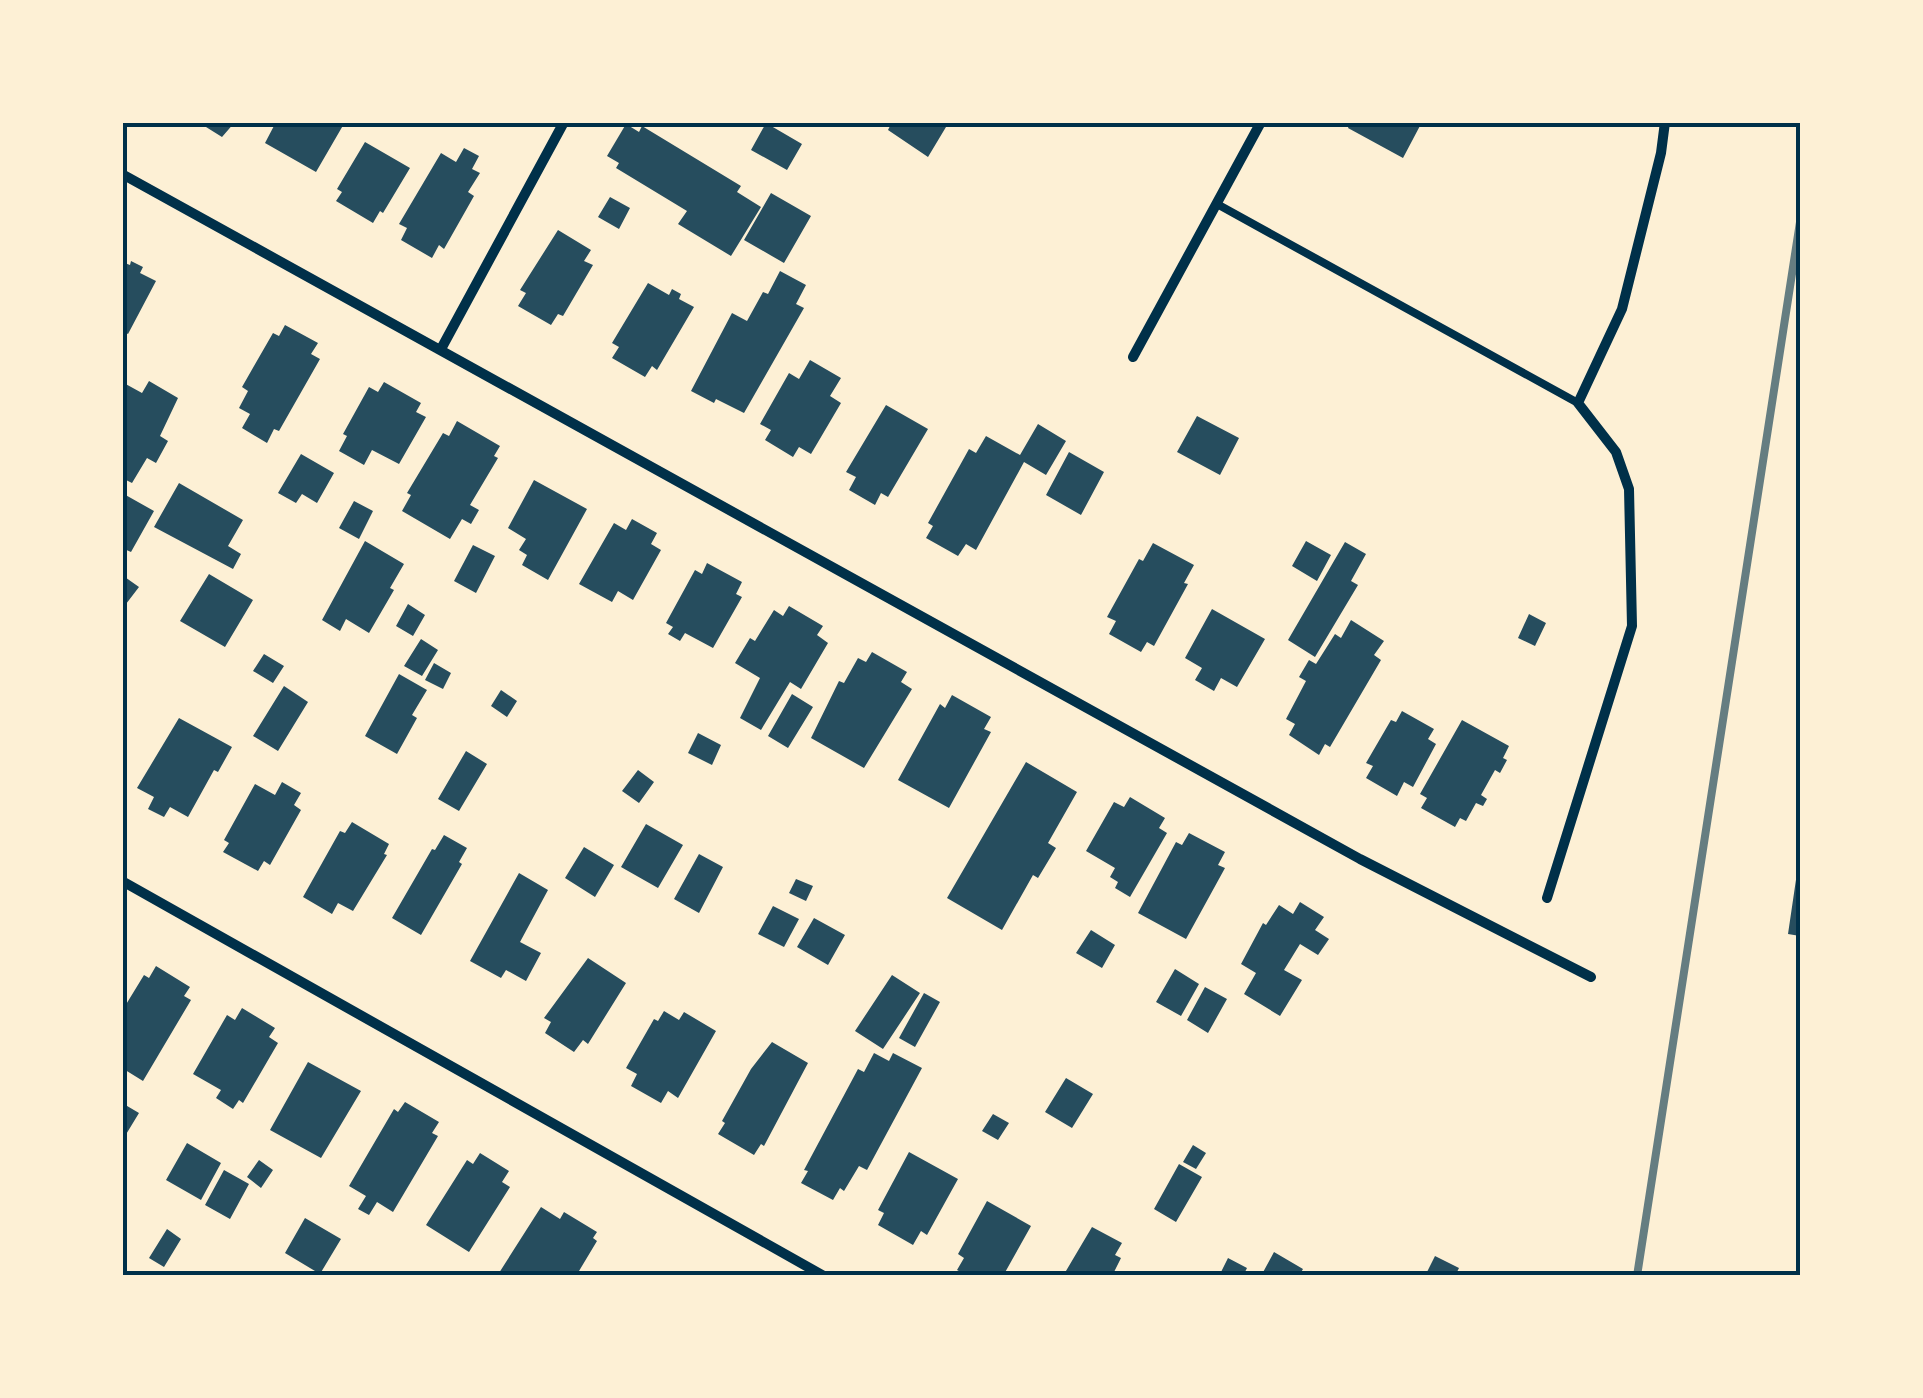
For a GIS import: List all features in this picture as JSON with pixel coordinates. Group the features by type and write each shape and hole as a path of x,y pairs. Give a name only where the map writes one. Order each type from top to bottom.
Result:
{"street":[{"path":"441,349 564,122"},
{"path":"1133,357 1262,122"},
{"path":"1547,898 1632,626 1629,489 1616,452 1578,404 1622,309 1666,122"},
{"path":"122,174 1360,859 1590,976"},
{"path":"122,881 824,1276"}],"lane":[{"path":"1217,204 1578,404"}],"building":[{"path":"198,122 235,122 222,137"},
{"path":"276,122 345,122 316,172 265,143"},
{"path":"892,122 949,122 928,157 888,130"},
{"path":"1350,122 1422,122 1403,158 1348,128"},
{"path":"766,123 802,144 787,170 751,150"},
{"path":"626,124 639,132 642,126 741,186 737,192 761,207 731,256 678,224 687,211 616,168 619,163 607,156"},
{"path":"365,142 410,168 373,223 336,201 342,192 337,189"},
{"path":"464,148 479,156 472,169 480,173 468,192 474,196 444,249 439,245 432,258 401,240 407,228 399,224 441,153 456,162"},
{"path":"771,193 811,216 784,263 744,240"},
{"path":"610,197 630,208 619,229 598,217"},
{"path":"558,230 591,250 584,261 593,265 563,316 558,314 551,325 518,306 526,293 520,290"},
{"path":"131,261 143,267 140,273 156,281 128,334 122,331 122,262 130,265"},
{"path":"780,271 806,285 796,304 804,308 744,413 691,391 732,313 747,321"},
{"path":"648,283 669,295 672,289 681,294 679,299 694,307 657,370 652,366 645,377 612,358 619,347 612,343"},
{"path":"285,325 318,343 311,354 320,359 279,431 274,429 267,443 242,428 250,414 239,408 248,391 242,387 273,333 279,336"},
{"path":"810,360 841,378 830,396 841,403 811,454 799,447 793,457 765,440 771,430 760,424 789,373 799,379"},
{"path":"149,381 178,398 160,436 168,441 156,463 147,458 132,483 122,478 122,382 142,393"},
{"path":"384,382 421,403 416,412 426,417 399,464 372,450 364,465 339,451 347,436 343,434 369,387 378,392"},
{"path":"886,405 928,429 888,497 881,493 875,505 849,490 856,477 846,472"},
{"path":"1197,416 1239,438 1220,475 1177,452"},
{"path":"457,421 500,446 494,456 498,458 470,505 479,510 471,524 462,519 450,539 402,511 411,495 407,493 443,433 449,436"},
{"path":"1038,424 1066,441 1046,475 1024,462 976,550 966,544 958,556 926,538 933,526 928,523 969,449 976,453 986,436 1020,455"},
{"path":"1069,452 1104,472 1081,515 1046,495"},
{"path":"301,454 334,473 317,503 302,494 296,503 278,493"},
{"path":"534,480 587,509 548,580 522,565 527,555 519,550 526,539 508,528"},
{"path":"179,483 243,520 228,546 241,554 233,569 154,527"},
{"path":"122,493 154,511 131,552 122,548"},
{"path":"354,501 373,511 359,539 339,528"},
{"path":"632,519 657,533 651,544 661,550 633,600 618,591 612,602 579,584 614,523 626,530"},
{"path":"365,541 404,564 369,633 346,619 340,631 322,620"},
{"path":"1306,541 1331,555 1317,581 1292,566"},
{"path":"1345,542 1366,554 1351,581 1358,585 1315,657 1288,640"},
{"path":"1153,543 1194,565 1184,583 1188,584 1154,646 1147,642 1141,652 1109,634 1116,621 1107,617 1139,559 1143,561"},
{"path":"473,545 495,556 476,593 454,581"},
{"path":"707,563 742,582 736,594 742,597 713,648 685,633 680,641 668,634 673,627 666,623 695,570 702,574"},
{"path":"209,574 253,600 225,647 180,621"},
{"path":"122,575 139,587 126,604 122,602"},
{"path":"408,604 425,615 413,636 396,626"},
{"path":"789,606 823,626 817,635 828,643 801,689 790,682 761,730 740,718 760,678 735,663 750,638 755,641 774,610 783,616"},
{"path":"1212,609 1265,639 1237,687 1221,678 1214,691 1195,680 1202,668 1185,658"},
{"path":"1529,614 1546,623 1535,646 1518,638"},
{"path":"1351,620 1384,641 1374,655 1381,660 1330,747 1325,744 1319,755 1289,735 1295,724 1286,719 1306,681 1299,677 1309,660 1316,664 1335,634 1341,638"},
{"path":"421,639 438,650 422,676 404,666"},
{"path":"872,652 907,672 901,682 912,689 864,768 811,738 839,681 844,683 858,658 866,662"},
{"path":"264,654 284,666 273,683 253,671"},
{"path":"434,663 451,673 443,689 425,680"},
{"path":"399,674 427,690 397,754 365,736"},
{"path":"284,686 308,702 278,751 253,736"},
{"path":"501,690 517,701 507,717 491,706"},
{"path":"792,694 813,707 788,748 768,736"},
{"path":"952,695 991,717 984,729 991,732 949,808 898,780 940,704 945,708"},
{"path":"1402,711 1434,729 1428,739 1436,744 1413,787 1404,782 1397,796 1366,778 1373,766 1366,763 1391,720 1396,722"},
{"path":"179,718 232,747 188,817 170,807 164,817 148,809 154,797 137,788"},
{"path":"1462,720 1509,746 1500,773 1495,770 1481,795 1487,799 1483,806 1476,803 1466,821 1460,818 1455,827 1421,808 1427,798 1420,794"},
{"path":"698,733 721,745 712,765 688,753"},
{"path":"466,751 487,764 459,811 438,799"},
{"path":"1026,762 1077,792 1048,843 1056,848 1038,878 1033,875 1002,930 947,898"},
{"path":"638,770 654,782 639,803 622,791"},
{"path":"282,782 301,793 294,805 301,810 270,865 264,861 258,871 223,852 229,843 224,840 255,784 275,795"},
{"path":"1130,797 1165,818 1159,828 1167,833 1130,897 1115,888 1118,882 1110,877 1115,868 1086,851 1114,802 1124,807"},
{"path":"352,822 389,844 384,854 387,855 353,911 338,903 332,914 303,897 340,831 345,833"},
{"path":"646,824 683,845 658,888 621,867"},
{"path":"1189,833 1225,852 1218,865 1225,868 1186,939 1138,913 1176,842 1182,845"},
{"path":"444,835 467,848 459,862 462,864 421,935 392,918"},
{"path":"584,847 614,865 595,897 565,878"},
{"path":"699,854 723,867 699,913 674,899"},
{"path":"1800,866 1800,936 1788,934"},
{"path":"519,873 548,890 520,942 541,953 526,981 506,970 501,978 470,961"},
{"path":"796,879 813,886 806,901 789,893"},
{"path":"1300,902 1324,917 1315,930 1329,939 1318,955 1300,944 1284,970 1302,980 1280,1016 1244,994 1256,973 1241,964 1263,923 1266,925 1279,905 1293,914"},
{"path":"773,906 799,919 784,947 758,934"},
{"path":"814,918 845,935 828,965 797,947"},
{"path":"1091,930 1115,945 1102,968 1076,953"},
{"path":"588,958 626,983 588,1044 583,1040 574,1052 545,1033 551,1022 544,1018"},
{"path":"156,966 190,987 184,996 191,1000 143,1081 122,1068 122,1011 144,975 149,978"},
{"path":"1175,969 1199,984 1181,1016 1156,1002"},
{"path":"892,975 920,993 883,1049 855,1031"},
{"path":"1205,987 1227,999 1208,1033 1187,1020"},
{"path":"924,993 940,1002 915,1047 899,1038"},
{"path":"242,1008 275,1028 269,1037 278,1043 243,1103 239,1100 233,1109 216,1098 221,1090 193,1074 227,1015 235,1020"},
{"path":"664,1011 679,1020 684,1012 716,1031 678,1098 668,1091 661,1103 631,1086 637,1074 626,1068 654,1019 658,1021"},
{"path":"772,1042 808,1063 764,1146 761,1144 754,1155 718,1134 751,1069"},
{"path":"874,1053 889,1061 893,1053 922,1068 867,1170 859,1166 844,1191 840,1188 833,1200 801,1183 808,1171 804,1170 858,1069 864,1072"},
{"path":"308,1062 361,1091 321,1158 270,1130"},
{"path":"1066,1078 1093,1094 1072,1128 1045,1112"},
{"path":"405,1102 439,1122 432,1133 438,1136 393,1212 377,1202 369,1215 358,1209 366,1196 349,1186 394,1109 398,1112"},
{"path":"122,1103 139,1113 122,1141"},
{"path":"993,1114 1009,1123 998,1140 982,1131"},
{"path":"187,1143 221,1163 201,1200 166,1180"},
{"path":"1193,1145 1206,1153 1196,1169 1183,1162"},
{"path":"909,1152 958,1179 927,1235 921,1231 913,1245 878,1225 884,1213 878,1210"},
{"path":"480,1153 509,1171 502,1182 510,1187 469,1252 426,1225 467,1160 473,1164"},
{"path":"259,1160 273,1170 261,1188 247,1177"},
{"path":"1179,1164 1202,1177 1176,1222 1154,1209"},
{"path":"224,1170 249,1184 230,1219 205,1205"},
{"path":"987,1201 1031,1226 1003,1276 968,1276 957,1270 964,1258 958,1254"},
{"path":"541,1207 560,1219 564,1212 597,1232 593,1238 597,1241 579,1271 586,1276 499,1273"},
{"path":"305,1218 341,1239 320,1274 285,1253"},
{"path":"1092,1227 1122,1243 1115,1255 1121,1258 1112,1276 1063,1276"},
{"path":"167,1229 181,1239 164,1267 149,1258"},
{"path":"1274,1252 1303,1269 1299,1276 1261,1276"},
{"path":"1435,1256 1459,1268 1455,1276 1425,1276"},
{"path":"1228,1258 1247,1268 1243,1276 1219,1276"}],"railway":[{"path":"1637,1276 1800,222"}]}
